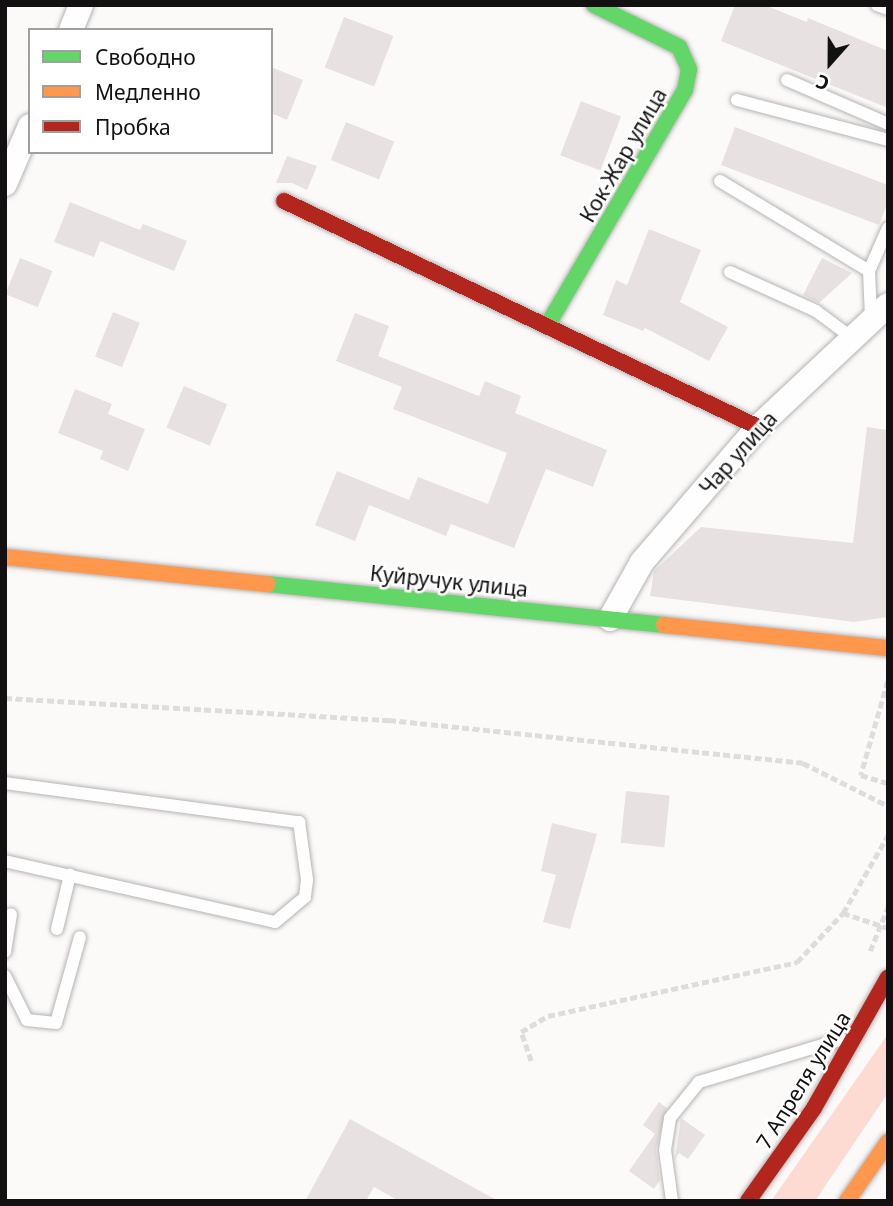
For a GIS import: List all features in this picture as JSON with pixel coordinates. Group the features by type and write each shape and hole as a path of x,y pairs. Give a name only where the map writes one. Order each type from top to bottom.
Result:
{"street":[{"path":"72,28 81,5"},
{"name":"Кок-Жар улица","path":"547,326 685,90 689,69 679,47 594,5"},
{"path":"5,184 28,131"},
{"path":"284,201 758,427"},
{"name":"Чар улица","path":"610,619 642,562 758,427 880,312"},
{"name":"Куйручук улица","path":"5,557 888,648"},
{"name":"7 Апреля улица","path":"748,1201 814,1108 859,1033 888,977"},
{"path":"847,1201 888,1142"}],"lane":[{"path":"877,5 888,9"},
{"path":"787,80 888,124"},
{"path":"737,100 888,140"},
{"path":"720,181 869,271"},
{"path":"880,312 869,271 888,228"},
{"path":"730,272 816,311 851,337"},
{"path":"5,782 299,822 307,880 305,897 275,922 5,861"},
{"path":"57,929 70,876"},
{"path":"5,952 11,914"},
{"path":"5,976 27,1020 56,1023 80,937"},
{"path":"672,1201 665,1150 670,1118 699,1082 859,1033"}],"path":[{"path":"888,682 861,775 888,783"},
{"path":"5,698 389,720 803,763 888,806"},
{"path":"531,1061 521,1032 548,1016 797,962 844,913 888,835"},
{"path":"881,926 888,907"},
{"path":"844,913 888,928"}],"shaded area":[{"path":"888,1034 888,1093 815,1201 771,1201"}],"building":[{"path":"735,5 764,5 807,22 808,18 888,51 888,108 721,41"},
{"path":"344,17 393,36 374,86 325,67"},
{"path":"273,68 303,80 287,120 273,114"},
{"path":"581,101 621,116 600,171 560,155"},
{"path":"346,122 394,141 379,179 331,160"},
{"path":"735,127 888,185 888,202 879,225 721,165"},
{"path":"287,156 317,166 307,190 292,183 276,183"},
{"path":"70,202 140,230 143,224 187,241 174,271 100,241 94,257 54,242"},
{"path":"649,229 701,250 680,302 728,327 709,361 645,328 643,331 603,315 616,280 627,285"},
{"path":"20,258 52,271 38,307 5,294"},
{"path":"822,258 852,273 819,303 803,295"},
{"path":"113,312 140,323 122,367 95,357"},
{"path":"355,313 389,326 378,356 479,396 485,381 521,396 515,413 607,450 593,487 546,469 514,548 451,524 446,536 369,505 355,541 315,525 337,471 409,500 418,477 488,504 507,453 393,409 402,387 336,361"},
{"path":"184,386 227,404 210,446 166,427"},
{"path":"75,389 112,404 108,414 145,429 128,471 100,459 103,451 58,433"},
{"path":"867,427 888,430 888,617 854,622 650,596 654,571 701,527 853,543"},
{"path":"626,791 670,796 664,847 621,843"},
{"path":"552,823 597,834 570,929 543,922 556,875 541,871"},
{"path":"659,1102 667,1108 656,1149 660,1180 654,1189 629,1171 655,1134 643,1125"},
{"path":"681,1118 705,1135 688,1159 679,1153 675,1159"},
{"path":"350,1119 498,1201 399,1201 374,1187 366,1201 305,1201"}],"traffic: fast":[{"path":"547,326 685,90 689,69 679,47 594,5"},
{"path":"268,584 664,625"}],"traffic: slow":[{"path":"5,557 268,584"},
{"path":"664,625 888,648"},
{"path":"847,1201 888,1142"}],"traffic: jam":[{"path":"284,201 758,427"},
{"path":"748,1201 814,1108 888,977"}]}
